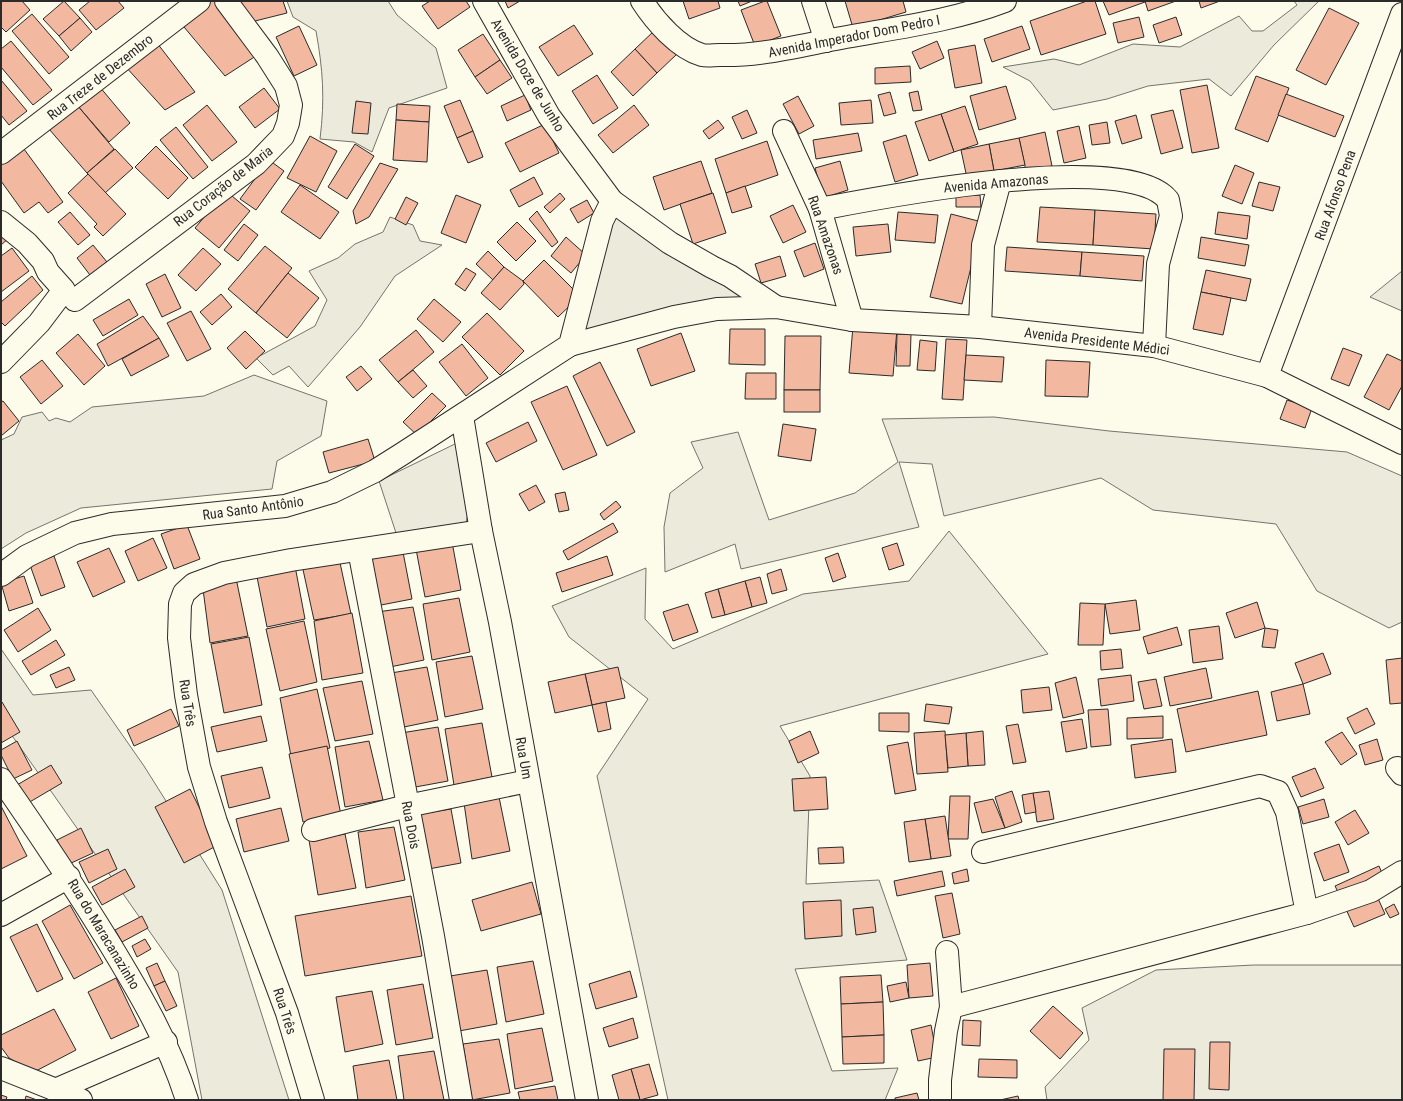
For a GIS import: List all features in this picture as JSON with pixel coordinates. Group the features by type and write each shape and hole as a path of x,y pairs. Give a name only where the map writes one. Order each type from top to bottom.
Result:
{"street":[{"name":"Rua Treze de Dezembro","path":"1,154 199,1"},
{"name":"Rua Coração de Maria","path":"75,300 256,164 283,136 288,123 291,105 286,86 267,56 226,1"},
{"name":"Avenida Doze de Junho","path":"484,1 549,116 612,201"},
{"name":"Avenida Imperador Dom Pedro I","path":"642,1 654,19 680,43 702,55 733,56 762,53 947,18 1002,1"},
{"path":"813,1 826,41"},
{"name":"Rua Afonso Pena","path":"1267,376 1402,14"},
{"name":"Rua Amazonas","path":"784,131 820,209 852,320"},
{"name":"Avenida Amazonas","path":"820,209 934,188 1000,181 1066,177 1122,181 1156,190 1168,200 1171,216 1158,264 1154,346"},
{"path":"980,327 983,245 1000,181"},
{"name":"Avenida Presidente Médici","path":"612,201 670,243 730,276 776,307"},
{"path":"570,346 602,221 612,201"},
{"path":"1,222 27,243 43,261 48,272 64,290 39,323 1,362"},
{"name":"Avenida Presidente Médici","path":"570,346 674,317 718,309 776,307 852,320 980,327 1154,346 1267,376 1402,443"},
{"name":"Rua Santo Antônio","path":"1,575 27,556 75,533 112,524 285,506 332,492 375,471 570,346"},
{"name":"Rua Um","path":"462,416 481,532 587,1100"},
{"name":"Rua Três","path":"313,1100 286,1014 216,822 200,767 186,696 179,638 178,613 184,593 200,582 224,573 358,550 481,532"},
{"name":"Rua Dois","path":"358,550 433,936 461,1100"},
{"name":"Rua do Maracanazinho","path":"1,779 69,877 136,987 166,1042 187,1100"},
{"path":"313,830 407,806 528,781"},
{"path":"983,852 1260,786 1278,792 1287,812 1307,913"},
{"path":"951,1007 1307,913 1371,891 1402,872"},
{"path":"1,915 69,877"},
{"path":"940,1100 940,1073 951,1007 947,952"},
{"path":"55,1090 166,1042"},
{"path":"1,1068 81,1100"}],"shaded area":[{"path":"287,1 388,1 397,15 436,48 447,88 389,108 372,152 354,142 320,139 322,85 316,31 293,17"},
{"path":"1294,1 1319,1 1274,45 1231,96 1209,79 1148,86 1107,99 1053,110 1030,81 1003,67 1054,59 1079,65 1133,44 1180,47 1239,16 1252,31 1263,31 1297,5"},
{"path":"613,205 770,298 571,341"},
{"path":"390,217 413,225 420,241 442,245 395,276 360,327 308,387 289,366 273,375 256,358 315,326 327,300 309,271 338,258 355,244 383,232"},
{"path":"1402,271 1402,311 1370,297"},
{"path":"254,375 327,401 321,436 277,461 272,489 81,508 26,533 1,549 1,440 14,434 22,417 42,412 49,421 56,418 70,422 92,407 204,396"},
{"path":"994,417 1109,431 1347,452 1402,476 1402,622 1389,628 1317,591 1276,524 1153,510 1101,478 944,516 932,464 899,462 919,527 741,569 735,544 665,572 664,527 670,493 703,468 691,442 738,432 769,520 855,493 898,462 882,419"},
{"path":"459,442 470,502 465,528 397,536 379,481"},
{"path":"949,531 1048,654 780,726 810,776 806,884 879,880 907,960 795,969 832,1071 898,1068 885,1100 668,1100 597,776 648,699 569,637 552,606 646,568 645,619 673,649 803,594 909,581"},
{"path":"1,649 33,695 91,690 144,766 222,890 289,1100 202,1100 178,972 1,720"},
{"path":"1254,965 1402,965 1402,1100 1047,1100 1045,1087 1089,1040 1082,1008 1156,970"}],"building":[{"path":"1,1 22,1 30,10 6,32 1,27"},
{"path":"64,1 80,18 59,36 43,19"},
{"path":"90,1 118,1 124,8 96,30 79,10"},
{"path":"209,1 219,1 262,52 225,76 179,21"},
{"path":"240,1 283,1 287,13 255,21 242,8"},
{"path":"430,1 466,1 470,7 438,29 422,6"},
{"path":"505,1 520,1 508,8"},
{"path":"683,1 718,1 720,8 689,19"},
{"path":"738,1 752,1 740,6"},
{"path":"767,1 781,36 755,46 741,10"},
{"path":"845,1 903,1 906,12 853,28"},
{"path":"1087,1 1095,1 1106,34 1041,55 1030,21"},
{"path":"1103,1 1145,1 1145,2 1109,15"},
{"path":"1145,1 1176,1 1148,11"},
{"path":"1199,1 1220,1 1201,8"},
{"path":"1329,8 1359,23 1326,85 1296,70"},
{"path":"32,14 69,57 49,74 12,31"},
{"path":"1139,17 1144,37 1118,43 1113,23"},
{"path":"1176,17 1182,35 1159,43 1153,25"},
{"path":"80,18 92,32 71,51 59,36"},
{"path":"574,25 593,54 558,76 539,47"},
{"path":"299,26 317,65 294,76 276,37"},
{"path":"1022,26 1030,49 992,62 984,39"},
{"path":"654,31 677,54 657,73 635,49"},
{"path":"483,34 500,60 475,77 458,50"},
{"path":"11,41 52,90 33,105 1,67 1,49"},
{"path":"937,41 944,58 920,69 912,52"},
{"path":"157,43 195,92 165,110 125,66"},
{"path":"975,45 982,83 955,88 948,50"},
{"path":"635,49 657,73 633,96 611,72"},
{"path":"500,60 512,78 487,94 475,77"},
{"path":"910,66 911,82 875,84 875,68"},
{"path":"597,75 618,108 593,124 572,91"},
{"path":"1256,76 1289,88 1268,142 1235,129"},
{"path":"1,80 27,111 9,125 1,115"},
{"path":"1207,85 1219,148 1192,153 1180,90"},
{"path":"99,86 130,123 109,142 77,105"},
{"path":"1006,86 1016,119 979,130 970,96"},
{"path":"264,88 280,109 255,128 239,107"},
{"path":"918,91 922,110 913,111 909,93"},
{"path":"890,92 896,113 884,116 878,95"},
{"path":"1286,94 1344,116 1335,137 1278,115"},
{"path":"525,95 531,110 507,121 501,106"},
{"path":"798,96 814,126 799,134 783,104"},
{"path":"460,100 473,131 457,138 444,106"},
{"path":"871,100 873,123 841,125 839,103"},
{"path":"356,101 371,103 368,134 352,133"},
{"path":"397,104 430,106 429,122 396,120"},
{"path":"77,105 114,149 87,173 49,129"},
{"path":"207,105 237,142 212,161 183,125"},
{"path":"634,105 649,125 613,153 598,135"},
{"path":"965,106 978,144 954,152 941,114"},
{"path":"747,110 757,133 742,139 732,117"},
{"path":"1173,110 1183,148 1161,154 1151,115"},
{"path":"941,114 954,152 929,161 915,122"},
{"path":"1136,115 1142,138 1122,144 1115,121"},
{"path":"396,120 429,122 427,162 393,160"},
{"path":"718,120 724,128 709,139 703,131"},
{"path":"1107,122 1110,143 1092,145 1089,125"},
{"path":"545,124 559,153 520,172 505,143"},
{"path":"1079,126 1086,158 1064,163 1057,131"},
{"path":"176,127 208,167 193,179 160,140"},
{"path":"473,131 483,157 468,163 457,138"},
{"path":"1045,132 1052,166 1026,171 1019,138"},
{"path":"858,133 862,151 816,159 813,140"},
{"path":"906,135 918,175 895,182 883,142"},
{"path":"310,136 337,151 316,192 287,178"},
{"path":"1019,138 1025,165 994,171 989,144"},
{"path":"767,141 778,175 726,193 715,159"},
{"path":"355,144 374,156 347,199 328,187"},
{"path":"989,144 994,171 967,178 961,150"},
{"path":"21,145 63,202 48,213 39,202 24,213 1,181 1,161"},
{"path":"156,146 188,178 168,199 135,167"},
{"path":"115,149 133,168 105,193 87,173"},
{"path":"269,160 284,171 256,210 240,199"},
{"path":"701,161 712,193 664,210 653,177"},
{"path":"840,161 848,190 823,198 815,168"},
{"path":"380,163 398,169 369,217 356,224 353,211"},
{"path":"1235,165 1254,173 1242,204 1222,196"},
{"path":"88,174 126,214 103,236 94,227 97,224 68,193"},
{"path":"534,177 543,194 519,207 510,190"},
{"path":"1259,182 1280,187 1273,211 1252,206"},
{"path":"300,185 339,212 320,239 281,212"},
{"path":"745,186 752,207 732,213 726,193"},
{"path":"226,191 250,211 219,248 195,228"},
{"path":"560,193 565,199 550,213 544,207"},
{"path":"713,193 726,233 693,244 680,204"},
{"path":"456,195 481,205 466,243 441,233"},
{"path":"980,195 981,207 956,207 956,196"},
{"path":"406,197 418,203 406,225 395,219"},
{"path":"587,200 594,213 578,223 570,209"},
{"path":"793,205 806,232 783,243 770,216"},
{"path":"1040,207 1095,210 1093,245 1037,242"},
{"path":"1095,210 1156,214 1154,249 1093,245"},
{"path":"537,211 558,242 552,247 529,219"},
{"path":"70,212 90,235 78,245 58,222"},
{"path":"898,212 938,215 935,243 895,240"},
{"path":"1218,212 1250,216 1247,239 1215,234"},
{"path":"951,214 982,222 962,304 930,297"},
{"path":"517,222 536,241 516,261 497,242"},
{"path":"244,224 258,235 238,261 224,250"},
{"path":"888,224 891,252 856,256 853,227"},
{"path":"1,228 9,238 1,245"},
{"path":"566,237 586,255 571,273 551,256"},
{"path":"1201,237 1249,245 1245,266 1198,258"},
{"path":"815,243 824,269 804,277 794,251"},
{"path":"93,245 107,262 90,275 77,258"},
{"path":"265,246 292,268 256,313 228,289"},
{"path":"1007,247 1082,252 1080,276 1005,271"},
{"path":"12,248 29,271 1,292 1,256"},
{"path":"203,248 221,264 196,291 178,275"},
{"path":"488,251 504,267 493,280 476,264"},
{"path":"1082,252 1144,256 1142,281 1080,276"},
{"path":"780,256 786,276 761,283 755,264"},
{"path":"544,260 580,296 558,317 523,281"},
{"path":"504,267 523,281 524,284 500,310 481,293"},
{"path":"466,268 476,274 465,291 455,284"},
{"path":"1206,270 1251,279 1246,301 1201,292"},
{"path":"288,273 319,298 287,338 256,313"},
{"path":"165,274 181,308 162,317 146,284"},
{"path":"32,276 43,290 5,326 1,322 1,302"},
{"path":"1201,292 1231,298 1223,335 1193,329"},
{"path":"221,294 232,307 212,325 200,312"},
{"path":"129,299 138,315 103,336 93,320"},
{"path":"434,299 461,322 443,342 417,319"},
{"path":"191,311 211,349 187,361 167,323"},
{"path":"487,313 524,351 500,375 462,337"},
{"path":"143,316 159,338 108,366 97,344"},
{"path":"853,326 897,329 893,376 849,373"},
{"path":"730,329 765,329 765,365 729,364"},
{"path":"416,330 434,352 398,382 379,360"},
{"path":"245,331 265,351 246,369 227,348"},
{"path":"681,333 695,371 651,386 637,349"},
{"path":"78,334 105,366 84,385 56,353"},
{"path":"897,334 911,334 910,366 896,366"},
{"path":"785,336 821,336 820,390 784,390"},
{"path":"159,338 169,356 131,376 122,359"},
{"path":"946,339 967,340 963,400 942,399"},
{"path":"920,340 937,342 935,371 917,370"},
{"path":"462,344 488,378 466,396 439,362"},
{"path":"1343,348 1362,355 1349,386 1331,379"},
{"path":"1387,354 1402,361 1402,386 1389,410 1364,397"},
{"path":"966,355 1004,357 1002,382 964,380"},
{"path":"42,360 63,386 41,404 20,377"},
{"path":"1046,360 1090,362 1088,397 1045,396"},
{"path":"600,362 635,432 607,446 573,376"},
{"path":"361,366 372,379 357,391 346,377"},
{"path":"413,370 427,386 413,398 398,382"},
{"path":"746,373 776,373 776,399 745,399"},
{"path":"567,386 597,455 563,470 531,402"},
{"path":"784,390 820,390 820,412 784,412"},
{"path":"432,393 446,406 417,435 403,422"},
{"path":"1287,400 1312,408 1305,428 1280,419"},
{"path":"3,401 19,421 1,436 1,402"},
{"path":"528,422 537,441 496,462 486,443"},
{"path":"783,424 816,429 811,461 778,456"},
{"path":"368,439 375,461 329,473 323,452"},
{"path":"536,485 545,502 529,511 519,494"},
{"path":"565,492 569,510 559,512 555,494"},
{"path":"616,501 621,507 604,520 600,514"},
{"path":"613,523 618,532 568,560 563,551"},
{"path":"187,525 200,559 174,569 161,534"},
{"path":"153,538 167,568 138,581 125,551"},
{"path":"452,542 461,590 425,597 416,549"},
{"path":"897,543 904,565 889,570 882,548"},
{"path":"109,548 125,582 93,597 77,562"},
{"path":"403,552 412,599 376,606 367,558"},
{"path":"838,553 846,577 833,582 825,558"},
{"path":"54,556 65,587 41,596 30,565"},
{"path":"607,556 613,575 562,592 556,573"},
{"path":"339,558 351,614 314,620 302,565"},
{"path":"295,566 305,619 267,627 257,577"},
{"path":"781,569 787,590 772,594 767,574"},
{"path":"24,576 33,603 9,611 1,583"},
{"path":"760,577 767,603 752,607 745,581"},
{"path":"236,578 248,636 210,643 203,589"},
{"path":"745,581 752,607 725,615 718,589"},
{"path":"718,589 725,615 712,618 705,593"},
{"path":"459,598 470,652 432,660 423,604"},
{"path":"1136,600 1140,630 1110,634 1105,604"},
{"path":"1257,602 1265,628 1235,638 1226,613"},
{"path":"1080,603 1105,604 1103,645 1078,645"},
{"path":"688,604 698,632 673,641 663,612"},
{"path":"413,607 424,660 385,668 377,612"},
{"path":"38,608 51,630 18,652 4,630"},
{"path":"352,613 363,673 322,680 314,621"},
{"path":"304,621 317,682 280,691 266,629"},
{"path":"1219,626 1223,659 1193,663 1189,630"},
{"path":"1177,627 1182,645 1148,654 1143,637"},
{"path":"1265,628 1278,630 1275,648 1262,647"},
{"path":"249,637 262,705 224,713 211,644"},
{"path":"56,640 65,655 31,675 22,661"},
{"path":"1121,649 1123,668 1101,670 1100,651"},
{"path":"1323,653 1331,674 1303,684 1295,663"},
{"path":"472,656 483,709 445,717 436,662"},
{"path":"1402,658 1402,703 1390,704 1386,660"},
{"path":"69,667 75,680 56,688 50,675"},
{"path":"427,667 438,720 399,728 391,673"},
{"path":"618,667 625,698 592,705 585,674"},
{"path":"1206,668 1212,698 1170,706 1164,677"},
{"path":"585,674 592,705 555,713 548,682"},
{"path":"1131,675 1134,701 1101,706 1098,679"},
{"path":"1076,677 1084,713 1063,718 1055,683"},
{"path":"1156,679 1162,706 1144,709 1138,682"},
{"path":"362,681 373,734 335,741 323,688"},
{"path":"1303,684 1310,714 1277,721 1271,692"},
{"path":"1049,687 1052,710 1023,713 1021,690"},
{"path":"317,689 330,748 291,756 280,698"},
{"path":"1258,691 1267,735 1186,752 1177,709"},
{"path":"2,702 20,732 1,743 1,703"},
{"path":"606,702 611,729 598,732 592,705"},
{"path":"926,704 952,707 949,724 924,721"},
{"path":"1367,708 1375,724 1355,734 1347,718"},
{"path":"171,709 179,726 134,746 127,730"},
{"path":"1108,709 1111,745 1091,747 1088,710"},
{"path":"879,713 909,713 909,732 879,731"},
{"path":"261,716 267,741 217,752 211,727"},
{"path":"1163,716 1163,738 1127,739 1127,718"},
{"path":"1082,719 1087,748 1066,752 1061,722"},
{"path":"482,723 492,777 454,785 445,729"},
{"path":"1018,724 1026,762 1013,764 1006,726"},
{"path":"438,727 448,781 410,788 401,733"},
{"path":"810,731 819,753 798,763 789,741"},
{"path":"945,731 948,772 917,774 914,733"},
{"path":"983,731 985,765 968,766 966,733"},
{"path":"1342,732 1357,754 1341,765 1325,742"},
{"path":"966,733 968,766 948,768 945,735"},
{"path":"1172,739 1176,772 1135,778 1131,745"},
{"path":"1377,739 1383,760 1365,765 1359,745"},
{"path":"17,741 32,770 13,779 1,755 1,750"},
{"path":"369,741 383,800 345,807 335,747"},
{"path":"908,742 916,790 895,794 887,746"},
{"path":"327,746 341,815 303,822 289,754"},
{"path":"51,765 62,783 28,803 17,785"},
{"path":"262,767 270,798 229,808 221,776"},
{"path":"1315,768 1324,788 1301,797 1292,777"},
{"path":"826,777 828,809 794,811 792,779"},
{"path":"190,789 218,845 184,863 155,807"},
{"path":"1012,791 1022,822 1005,828 995,797"},
{"path":"1049,791 1054,819 1037,822 1033,793"},
{"path":"1033,793 1036,812 1025,814 1022,795"},
{"path":"950,796 970,796 968,839 948,839"},
{"path":"499,797 510,851 472,859 464,803"},
{"path":"993,799 1005,828 982,833 974,803"},
{"path":"1324,799 1329,817 1303,824 1298,807"},
{"path":"1,806 27,856 1,869"},
{"path":"281,808 289,841 244,852 236,819"},
{"path":"451,809 461,863 423,870 414,815"},
{"path":"1355,810 1369,833 1348,845 1335,822"},
{"path":"945,816 951,856 931,859 925,819"},
{"path":"925,819 931,859 909,862 904,822"},
{"path":"394,827 405,880 366,888 358,832"},
{"path":"81,828 93,853 69,864 57,840"},
{"path":"345,834 356,888 318,895 309,840"},
{"path":"1339,844 1349,872 1324,881 1314,853"},
{"path":"843,847 844,863 819,864 818,848"},
{"path":"108,849 117,869 89,883 79,862"},
{"path":"1379,866 1382,873 1339,894 1335,886"},
{"path":"125,869 135,887 102,905 92,887"},
{"path":"967,869 969,881 954,884 952,873"},
{"path":"942,871 945,886 897,896 894,881"},
{"path":"532,882 541,914 481,931 472,900"},
{"path":"952,893 960,934 943,938 935,896"},
{"path":"1376,894 1385,914 1354,927 1345,907"},
{"path":"411,896 422,956 305,976 295,916"},
{"path":"841,900 842,936 805,939 803,902"},
{"path":"1394,904 1399,914 1390,918 1385,909"},
{"path":"70,905 103,963 74,979 42,921"},
{"path":"873,907 876,932 856,935 853,909"},
{"path":"142,916 148,928 122,942 115,930"},
{"path":"37,924 63,979 37,992 10,937"},
{"path":"145,939 151,949 137,957 132,946"},
{"path":"533,961 544,1014 506,1022 497,967"},
{"path":"157,963 165,981 154,986 146,968"},
{"path":"930,963 933,996 909,998 907,965"},
{"path":"487,970 497,1024 459,1031 450,976"},
{"path":"630,971 637,997 596,1009 589,984"},
{"path":"881,975 883,1002 841,1004 840,977"},
{"path":"116,978 139,1026 111,1039 88,992"},
{"path":"165,981 177,1006 166,1011 154,986"},
{"path":"906,982 909,998 890,1002 887,986"},
{"path":"423,984 433,1038 396,1045 387,990"},
{"path":"372,991 383,1044 345,1052 336,997"},
{"path":"883,1002 884,1035 842,1037 841,1004"},
{"path":"1053,1006 1083,1033 1060,1059 1030,1031"},
{"path":"54,1009 76,1050 34,1072 9,1058 1,1047 1,1035"},
{"path":"633,1018 638,1038 609,1047 603,1028"},
{"path":"963,1020 981,1021 980,1046 962,1045"},
{"path":"931,1025 937,1057 918,1061 911,1030"},
{"path":"542,1028 553,1081 515,1089 507,1034"},
{"path":"884,1035 884,1063 843,1064 842,1037"},
{"path":"499,1039 510,1093 472,1100 463,1044"},
{"path":"1210,1042 1230,1042 1229,1090 1209,1089"},
{"path":"1164,1049 1195,1049 1194,1100 1163,1100"},
{"path":"434,1051 444,1100 404,1100 398,1056"},
{"path":"979,1059 1017,1060 1017,1078 978,1077"},
{"path":"389,1060 397,1100 358,1100 353,1066"},
{"path":"649,1064 658,1095 640,1100 631,1069"},
{"path":"631,1069 640,1100 619,1100 612,1075"},
{"path":"555,1086 558,1100 520,1100 518,1092"},
{"path":"917,1093 919,1100 895,1100 895,1098"},
{"path":"1,1095 7,1097 6,1100 1,1100"},
{"path":"26,1096 37,1100 25,1100"},
{"path":"1018,1096 1019,1100 1000,1100"}]}
